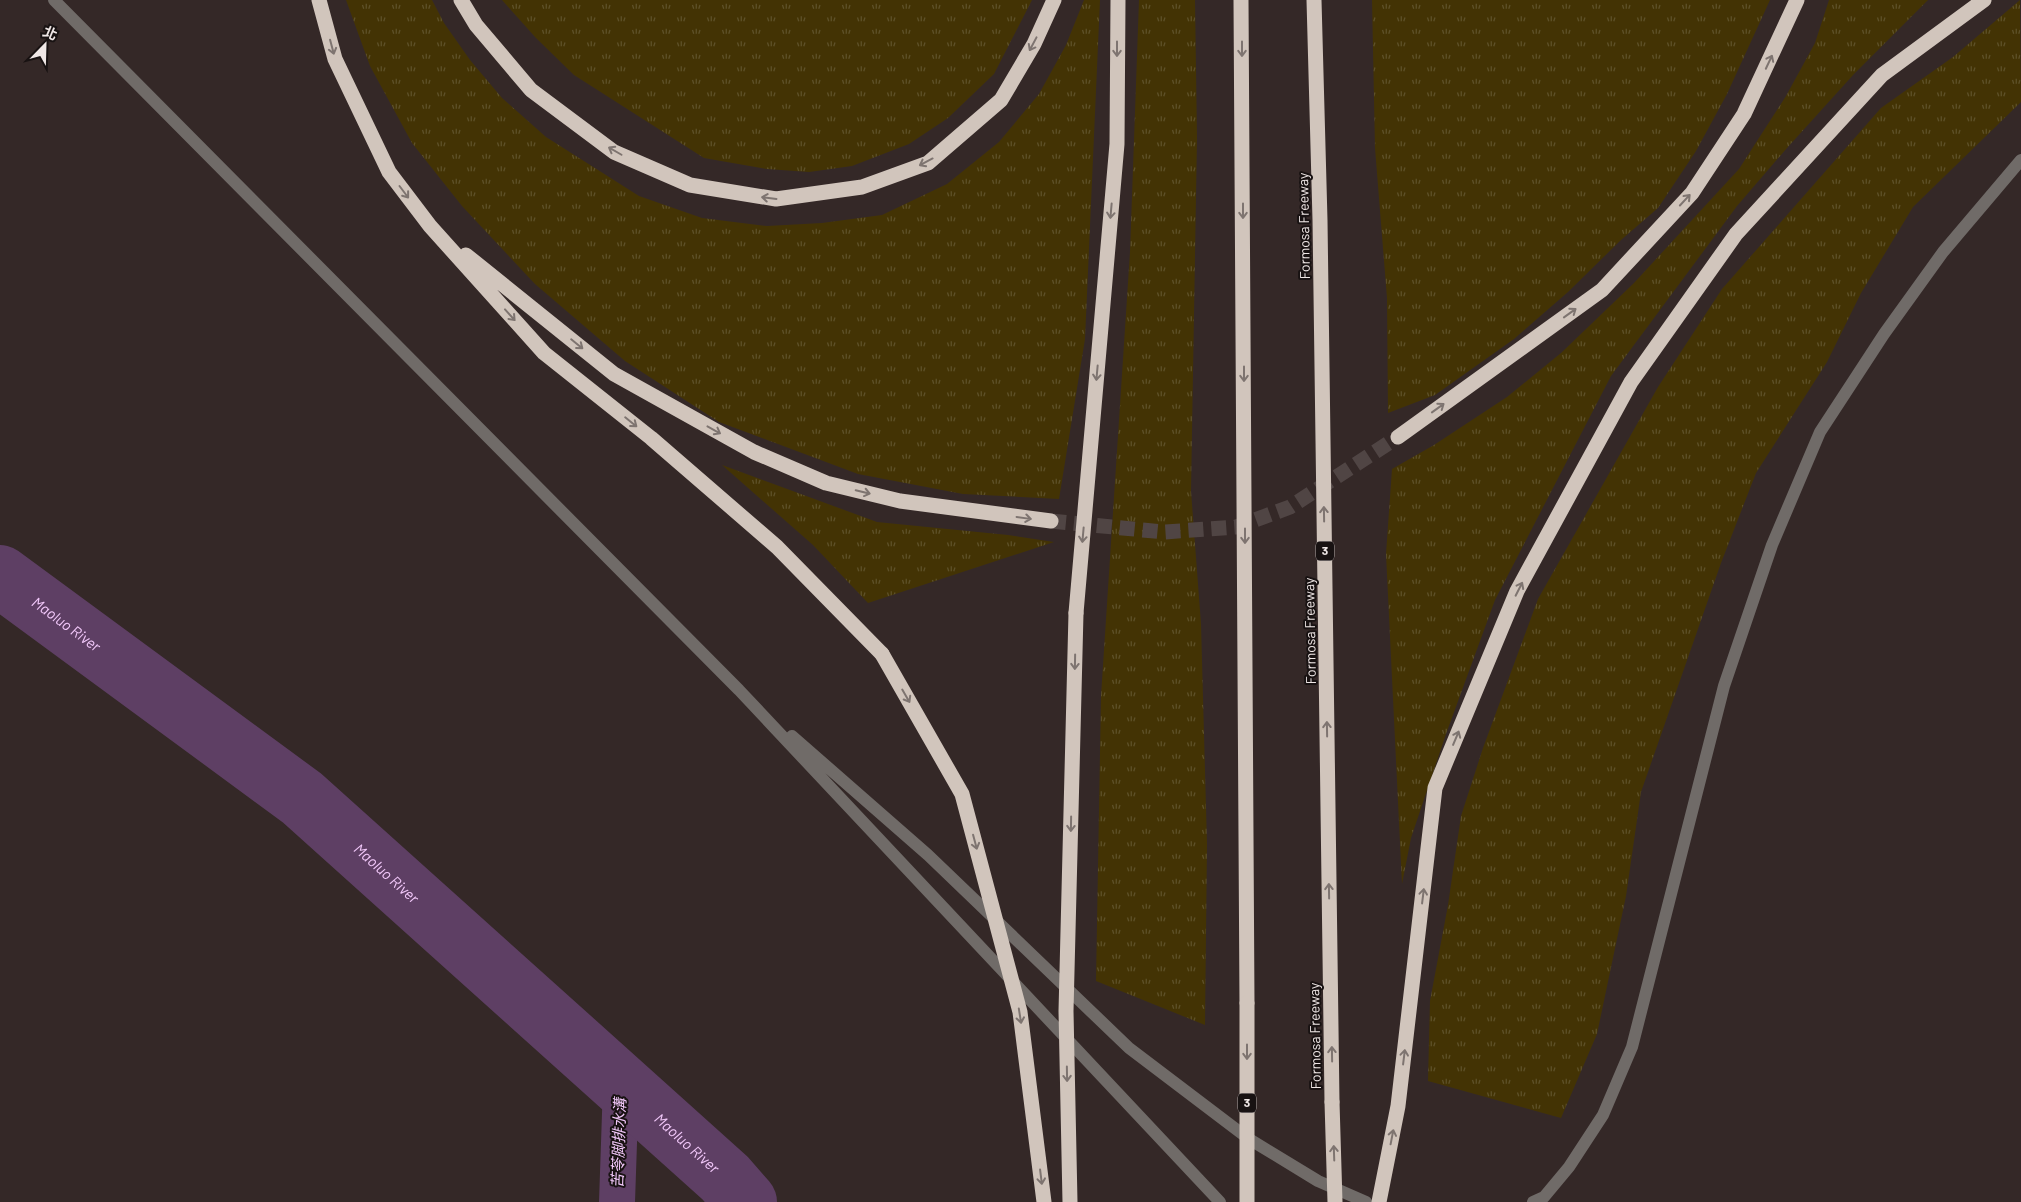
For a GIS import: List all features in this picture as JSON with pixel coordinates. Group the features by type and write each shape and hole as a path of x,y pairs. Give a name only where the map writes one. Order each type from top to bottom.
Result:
{"highway":[{"path":"319,0 335,59 389,172 430,226 544,353 650,438 777,546 882,654 962,794 1020,1012 1044,1202"},
{"path":"461,0 476,25 531,90 614,152 690,186 776,199 862,187 928,163 1002,100 1034,44 1054,0"},
{"path":"1070,1202 1066,1011 1076,613 1117,144 1118,0"},
{"name":"3","path":"1241,0 1247,1202"},
{"name":"Formosa Freeway","path":"1314,0 1321,250 1332,1102 1335,1202"},
{"path":"1398,437 1602,290 1692,193 1744,114 1797,0"},
{"path":"1379,1202 1398,1106 1435,788 1517,591 1631,382 1736,234 1882,75 1984,0"},
{"path":"430,226 614,374 754,452 826,483 900,501 1052,521"}],"street":[{"path":"54,0 739,690 1220,1202"},
{"path":"1534,1202 1544,1197 1569,1167 1603,1115 1632,1047 1724,686 1772,545 1820,432 1884,334 1943,252 2021,160"},
{"path":"739,690 928,855 1129,1048 1249,1139 1318,1182 1366,1202"}],"green space":[{"path":"346,0 432,0 444,23 470,60 502,98 546,137 639,196 702,218 767,226 822,223 882,215 947,184 999,142 1039,94 1066,45 1084,0 1100,0 1085,339 1059,499 963,494 858,474 719,422 625,361 535,284 462,206 412,143 370,66"},
{"path":"502,0 1032,0 994,74 948,118 909,144 852,166 809,172 767,169 704,158 574,75 536,38"},
{"path":"1139,0 1195,0 1197,138 1191,491 1201,624 1207,844 1205,1025 1096,981 1101,696 1130,252"},
{"path":"1372,0 1770,0 1727,94 1696,151 1658,208 1621,240 1568,292 1514,339 1435,395 1388,413 1387,298 1375,148"},
{"path":"1829,0 1928,0 1854,74 1737,206 1611,376 1495,600 1446,734 1411,838 1402,884 1386,554 1392,469 1434,445 1507,397 1561,353 1634,283 1739,169 1786,96 1815,43"},
{"path":"2020,0 2021,102 1913,207 1861,293 1827,362 1756,473 1721,563 1641,792 1626,896 1597,1034 1561,1118 1428,1081 1430,1001 1448,905 1461,816 1483,748 1538,599 1658,387 1722,289 1881,108 1953,57"},
{"path":"722,465 877,522 1008,535 1054,542 868,603 813,545"}],"waterway":[{"name":"Maoluo River","path":"0,576 302,798 725,1178 746,1202"},
{"name":"苦苓脚排水溝","path":"617,1202 621,1084"}],"tunnel":[{"path":"1051,521 1164,532 1236,527 1290,507 1398,437"}]}
